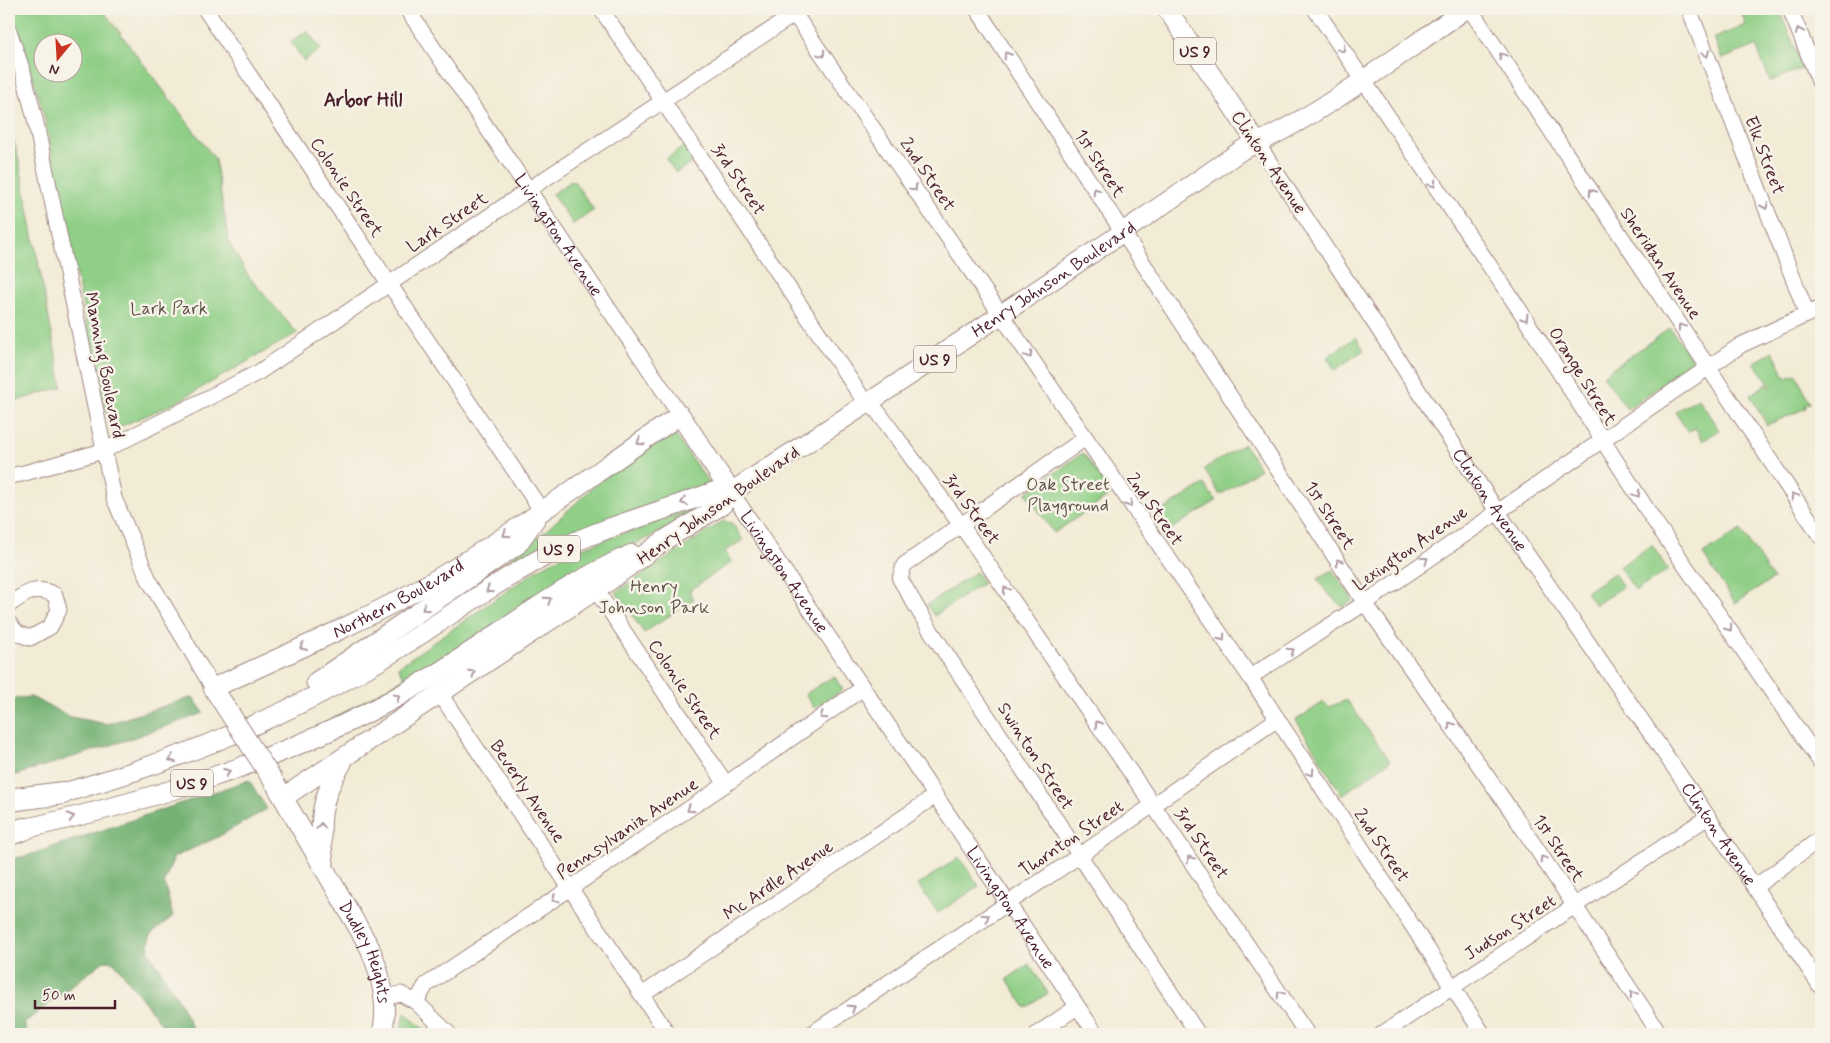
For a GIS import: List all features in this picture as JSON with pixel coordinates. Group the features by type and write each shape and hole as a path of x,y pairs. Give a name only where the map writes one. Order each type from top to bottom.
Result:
{"highway":[{"path":"9,800 63,793"}],"main road":[{"name":"Clinton Avenue","path":"1166,9 1257,143"},
{"name":"Henry Johnson Boulevard","path":"596,590 666,539 722,505 731,492 869,404 1242,150 1272,137 1363,80 1466,9"},
{"name":"Livingston Avenue","path":"680,415 731,492"},
{"name":"Northern Boulevard","path":"217,694 314,641 404,596 466,561 680,415"},
{"name":"US 9","path":"9,808 163,762 262,721 376,662 521,569 569,545 713,492 731,492"},
{"path":"262,721 517,545 541,510"},
{"name":"US 9","path":"14,831 118,805 205,779 270,755 353,720 439,673 591,573 666,539"},
{"path":"284,798 596,590"},
{"path":"217,694 284,798 326,874"},
{"path":"326,874 320,826 323,803 329,784 345,758"},
{"name":"Dudley Heights","path":"326,874 370,948 379,972 384,997 382,1034"}],"street":[{"name":"Colonie Street","path":"205,9 541,510"},
{"name":"Livingston Avenue","path":"407,9 680,415"},
{"name":"3rd Street","path":"601,9 861,396 878,412 962,525 1154,805 1307,1034"},
{"name":"1st Street","path":"977,9 1365,603 1575,906 1660,1034"},
{"name":"Orange Street","path":"1315,9 1519,309 1600,439 1821,762"},
{"name":"Sheridan Avenue","path":"1470,9 1821,537"},
{"name":"Elk Street","path":"1689,9 1814,311"},
{"path":"1790,9 1821,86"},
{"name":"Lark Street","path":"9,476 103,451 259,372 796,11"},
{"name":"2nd Street","path":"796,11 1084,439 1250,678 1483,1034"},
{"name":"Manning Boulevard","path":"9,31 23,72 35,119 114,498 149,580 217,694"},
{"name":"Clinton Avenue","path":"1257,143 1497,511 1708,817 1821,987"},
{"name":"Lexington Avenue","path":"1250,678 1365,603 1600,439 1741,345 1814,311"},
{"path":"962,525 1084,439"},
{"name":"Livingston Avenue","path":"731,492 1009,902 1096,1034"},
{"name":"Swinton Street","path":"962,525 904,565 901,570 900,579 929,628 1198,1034"},
{"path":"9,605 27,592 39,589 55,595 59,610 50,626 30,638 18,633 9,623"},
{"name":"Colonie Street","path":"596,590 726,784"},
{"name":"Pennsylvania Avenue","path":"416,1002 426,985 726,784 863,688"},
{"name":"Beverly Avenue","path":"440,694 572,888 668,1034"},
{"name":"Thornton Street","path":"811,1034 1079,856 1276,720"},
{"name":"Mc Ardle Avenue","path":"642,995 936,796"},
{"name":"Judson Street","path":"1382,1034 1708,817"},
{"path":"1755,887 1821,838"},
{"path":"384,997 401,994 416,1002 449,1034"},
{"path":"1037,1034 1077,1007"}],"green space":[{"name":"Lark Park","path":"10,9 102,9 215,159 229,243 249,277 297,333 175,403 112,430 97,377 43,110 34,82 82,82 82,32 32,32 32,76"},
{"path":"1740,9 1779,9 1803,68 1770,81 1756,46 1722,59 1714,38 1746,25"},
{"path":"307,31 321,49 304,61 291,42"},
{"path":"9,121 19,161 62,387 9,403"},
{"path":"685,146 695,161 676,173 666,159"},
{"path":"573,180 594,210 573,224 552,194"},
{"path":"1670,328 1694,362 1627,409 1603,375"},
{"path":"1356,337 1364,350 1335,370 1327,357"},
{"path":"1773,351 1785,377 1796,374 1810,403 1805,405 1806,408 1767,425 1750,395 1767,384 1769,388 1771,387 1754,363"},
{"path":"1698,398 1719,430 1703,441 1695,428 1688,432 1675,412"},
{"path":"673,432 711,486 593,527 514,559 511,556 540,536 601,480"},
{"path":"1244,444 1260,469 1220,495 1204,469"},
{"name":"Oak Street Playground","path":"1083,453 1112,494 1054,533 1026,493"},
{"path":"1204,484 1216,501 1168,531 1157,514"},
{"path":"715,500 683,522 579,569 420,677 318,727 405,678 398,667 537,570 566,554"},
{"name":"Henry Johnson Park","path":"723,521 732,523 743,540 725,551 731,562 689,591 694,599 644,633 616,592"},
{"path":"1741,530 1773,579 1735,603 1703,554"},
{"path":"1652,545 1668,570 1636,591 1619,567"},
{"path":"1332,570 1353,600 1343,607 1327,593 1318,579"},
{"path":"976,572 983,583 934,616 927,605"},
{"path":"1614,573 1623,587 1595,605 1586,592"},
{"path":"834,676 843,690 814,708 805,694"},
{"path":"31,697 71,717 107,724 193,697 204,713 112,745 9,777 9,699"},
{"path":"1347,700 1390,761 1342,795 1296,720 1324,702 1329,707"},
{"path":"249,780 267,809 216,838 174,857 164,882 173,916 151,934 148,950 181,1004 195,1034 169,1034 114,962 104,961 24,1023 28,1034 9,1034 9,859 26,856"},
{"path":"959,857 979,886 938,913 918,885"},
{"path":"1029,964 1048,993 1026,1008 1007,979"},
{"path":"405,1013 429,1034 400,1034"}],"district":[{"name":"Arbor Hill","path":"363,99"}]}
